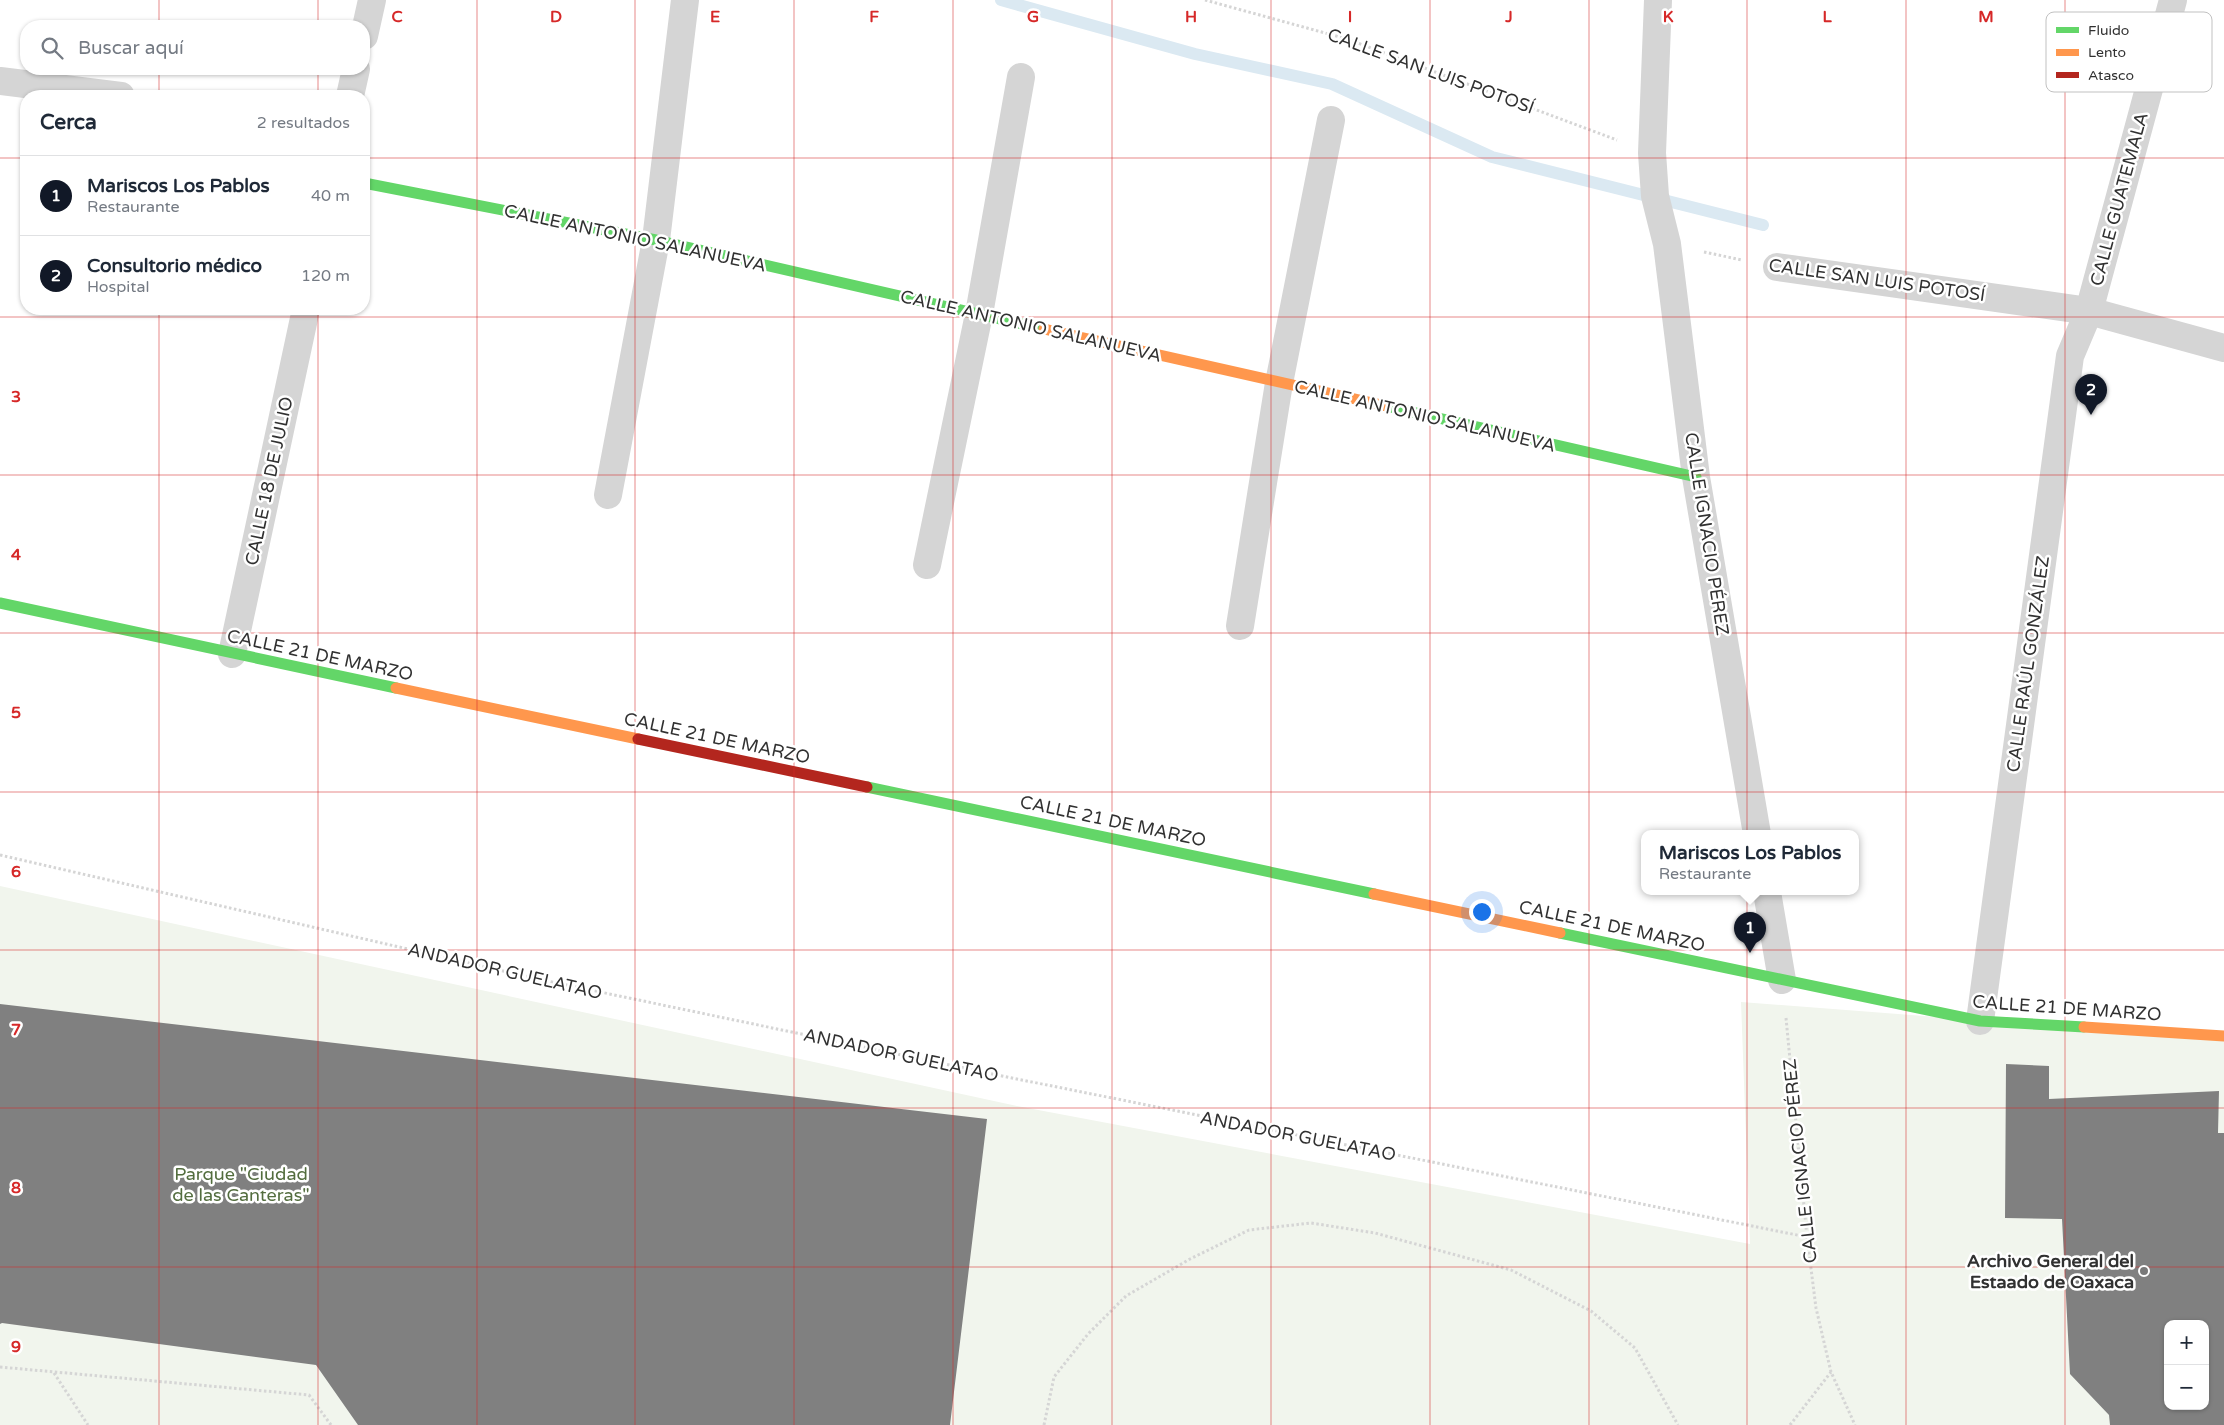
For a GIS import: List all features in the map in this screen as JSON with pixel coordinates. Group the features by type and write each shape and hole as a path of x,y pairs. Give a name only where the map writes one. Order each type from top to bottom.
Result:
{"street":[{"path":"368,20 372,0"},
{"path":"608,495 656,240 685,0"},
{"name":"CALLE IGNACIO PÉREZ","path":"1658,0 1652,153 1656,196 1665,238 1696,477 1756,830"},
{"path":"351,90 355,75"},
{"path":"927,564 979,314 1021,77"},
{"path":"0,81 73,90"},
{"name":"CALLE GUATEMALA","path":"2089,310 2148,92"},
{"path":"1240,626 1279,383 1330,120"},
{"name":"CALLE ANTONIO SALANUEVA","path":"370,184 656,240 1696,477"},
{"name":"CALLE SAN LUIS POTOSÍ","path":"1777,267 2089,310 2224,348"},
{"name":"CALLE RAÚL GONZÁLEZ","path":"1980,1021 2070,356 2089,310"},
{"name":"CALLE 18 DE JULIO","path":"232,654 305,315"},
{"name":"CALLE 21 DE MARZO","path":"0,603 232,654 1980,1021 2224,1036"},
{"path":"1768,895 1782,980"}],"path":[{"name":"CALLE SAN LUIS POTOSÍ","path":"1205,0 1347,39 1652,153"},
{"name":"CALLE SAN LUIS POTOSÍ","path":"1665,238 1777,267"},
{"name":"ANDADOR GUELATAO","path":"0,855 557,984 1017,1079 1806,1237"},
{"name":"CALLE IGNACIO PÉREZ","path":"1782,980 1806,1237 1816,1308 1831,1372 1855,1425"},
{"path":"1044,1425 1054,1377 1088,1334 1126,1296 1190,1259 1249,1230 1311,1223 1375,1233 1511,1270 1591,1311 1635,1348 1678,1425"},
{"path":"0,1367 309,1395 331,1425"},
{"path":"54,1372 88,1425"},
{"path":"1790,1425 1831,1372"}],"green space":[{"name":"Parque \"Ciudad de las Canteras\"","path":"0,886 1017,1106 1750,1244 1741,1002 2224,1039 2224,1425 0,1425"}],"building":[{"path":"0,1004 987,1119 950,1425 358,1425 316,1365 0,1324"},
{"name":"Archivo General del Estaado de Oaxaca","path":"2006,1064 2049,1066 2049,1099 2219,1091 2218,1133 2224,1133 2224,1425 2110,1425 2109,1415 2070,1374 2062,1219 2005,1218"}],"waterway":[{"path":"1001,0 1195,54 1332,84 1492,157 1763,225"}],"traffic: fast":[{"path":"370,184 656,240 1044,329"},
{"path":"1386,406 1696,477"},
{"path":"0,603 396,688"},
{"path":"867,787 1374,894"},
{"path":"1560,933 1980,1021 2084,1027"}],"traffic: slow":[{"path":"1044,329 1386,406"},
{"path":"396,688 638,739"},
{"path":"1374,894 1560,933"},
{"path":"2084,1027 2224,1036"}],"traffic: jam":[{"path":"638,739 867,787"}],"place":[{"name":"Consultorio médico","path":"2091,415"},
{"name":"Mariscos Los Pablos","path":"1750,953"},
{"name":"Archivo General del Estaado de Oaxaca","path":"2144,1271"}]}
